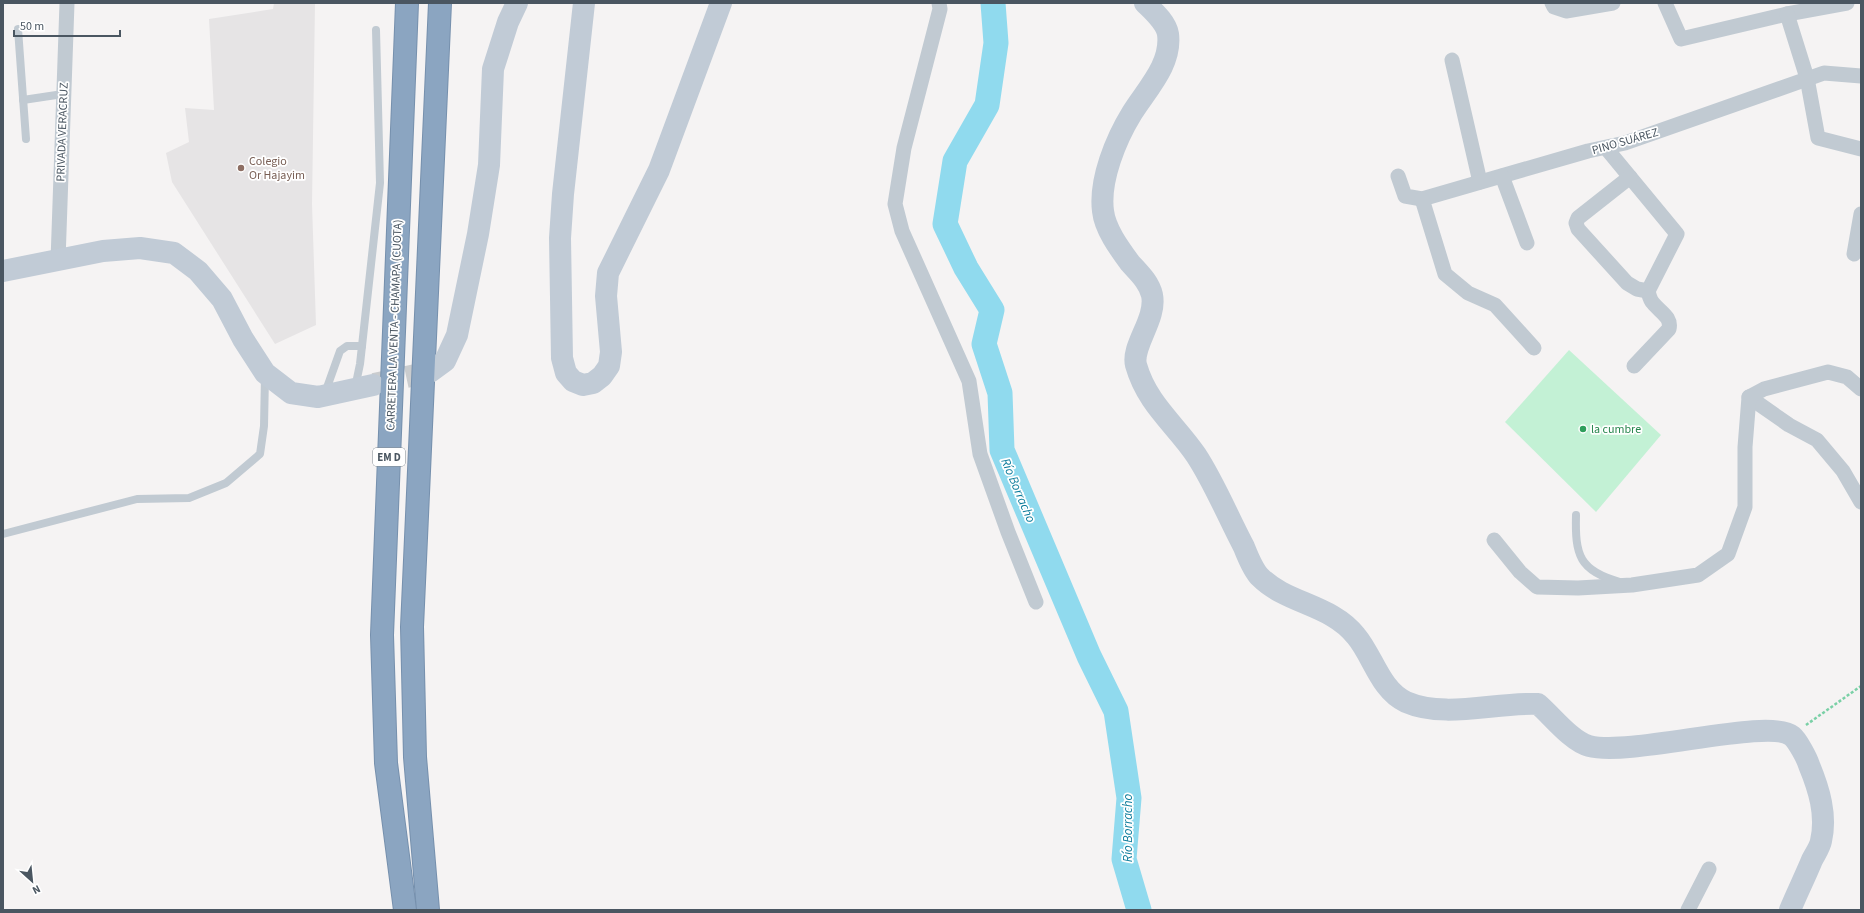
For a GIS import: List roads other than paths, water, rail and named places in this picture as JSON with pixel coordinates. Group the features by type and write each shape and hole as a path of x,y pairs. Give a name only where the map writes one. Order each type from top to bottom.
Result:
{"highway":[{"name":"CARRETERA LA VENTA - CHAMAPA (CUOTA)","path":"405,910 386,763 382,635 406,3"},
{"name":"EM D","path":"428,910 415,758 412,627 440,3"}],"main road":[{"path":"430,372 445,362 457,335 478,234 489,165 493,69 508,22 517,3"},
{"path":"584,3 563,186 560,238 562,358 566,373 573,381 583,385 593,383 602,376 609,366 611,352 606,296 608,273 659,170 721,3"},
{"path":"1145,3 1158,16 1168,31 1168,50 1157,77 1131,114 1112,154 1102,184 1103,212 1112,237 1128,260 1148,284 1152,296 1153,311 1144,332 1135,362 1140,376 1151,400 1196,454 1258,576 1279,592 1308,602 1337,618 1356,635 1389,689 1402,700 1421,708 1441,710 1520,703 1538,704 1570,735 1587,745 1605,749 1768,730 1776,730 1792,736 1808,761 1818,787 1823,813 1821,842 1790,910"},
{"path":"3,272 103,251 140,248 174,253 198,271 222,299 243,339 265,373 291,393 318,397 364,386"}],"street":[{"name":"PRIVADA VERACRUZ","path":"58,261 66,3"},
{"path":"938,3 940,9 933,41 904,148 895,204 902,231 969,381 980,454 1008,532 1036,602"},
{"path":"1552,3 1554,7 1566,11 1613,3"},
{"path":"1665,3 1681,39 1787,14 1847,3"},
{"path":"1787,14 1807,78 1818,138 1861,149"},
{"path":"1452,60 1480,182"},
{"name":"PINO SUÁREZ","path":"1422,199 1625,143 1691,121 1824,72 1861,76"},
{"path":"1606,148 1677,234 1648,290 1651,302 1669,318 1671,324 1670,330 1634,366"},
{"path":"1398,176 1405,196 1422,199 1445,274 1468,293 1495,305 1534,348"},
{"path":"1502,176 1527,243"},
{"path":"1630,177 1578,218 1576,223 1578,229 1627,283 1637,289 1648,290"},
{"path":"1854,254 1861,214"},
{"path":"1749,397 1764,389 1828,372 1847,377 1861,389"},
{"path":"1749,397 1789,425 1817,440 1844,470 1861,502"},
{"path":"1494,540 1520,572 1537,587 1578,588 1632,585 1698,575 1728,554 1745,507 1745,447 1749,397"},
{"path":"1688,910 1709,869"}],"lane":[{"path":"18,29 26,139"},
{"path":"364,386 362,346 380,183 376,30"},
{"path":"23,100 64,94"},
{"path":"324,396 340,351 347,346 362,346"},
{"path":"3,534 137,499 189,498 226,483 260,454 264,426 265,373"},
{"path":"1576,515 1578,550 1583,562 1594,574 1632,585"}],"waterway":[{"name":"Río Borracho","path":"993,3 996,43 987,105 955,161 945,224 966,268 992,310 984,344 1000,393 1002,450 1089,656 1116,711 1129,798 1124,859 1139,910"}],"tunnel":[{"path":"374,384 430,372"}],"place":[{"name":"Colegio Or Hajayim","path":"241,168"},
{"name":"la cumbre","path":"1583,429"}]}
